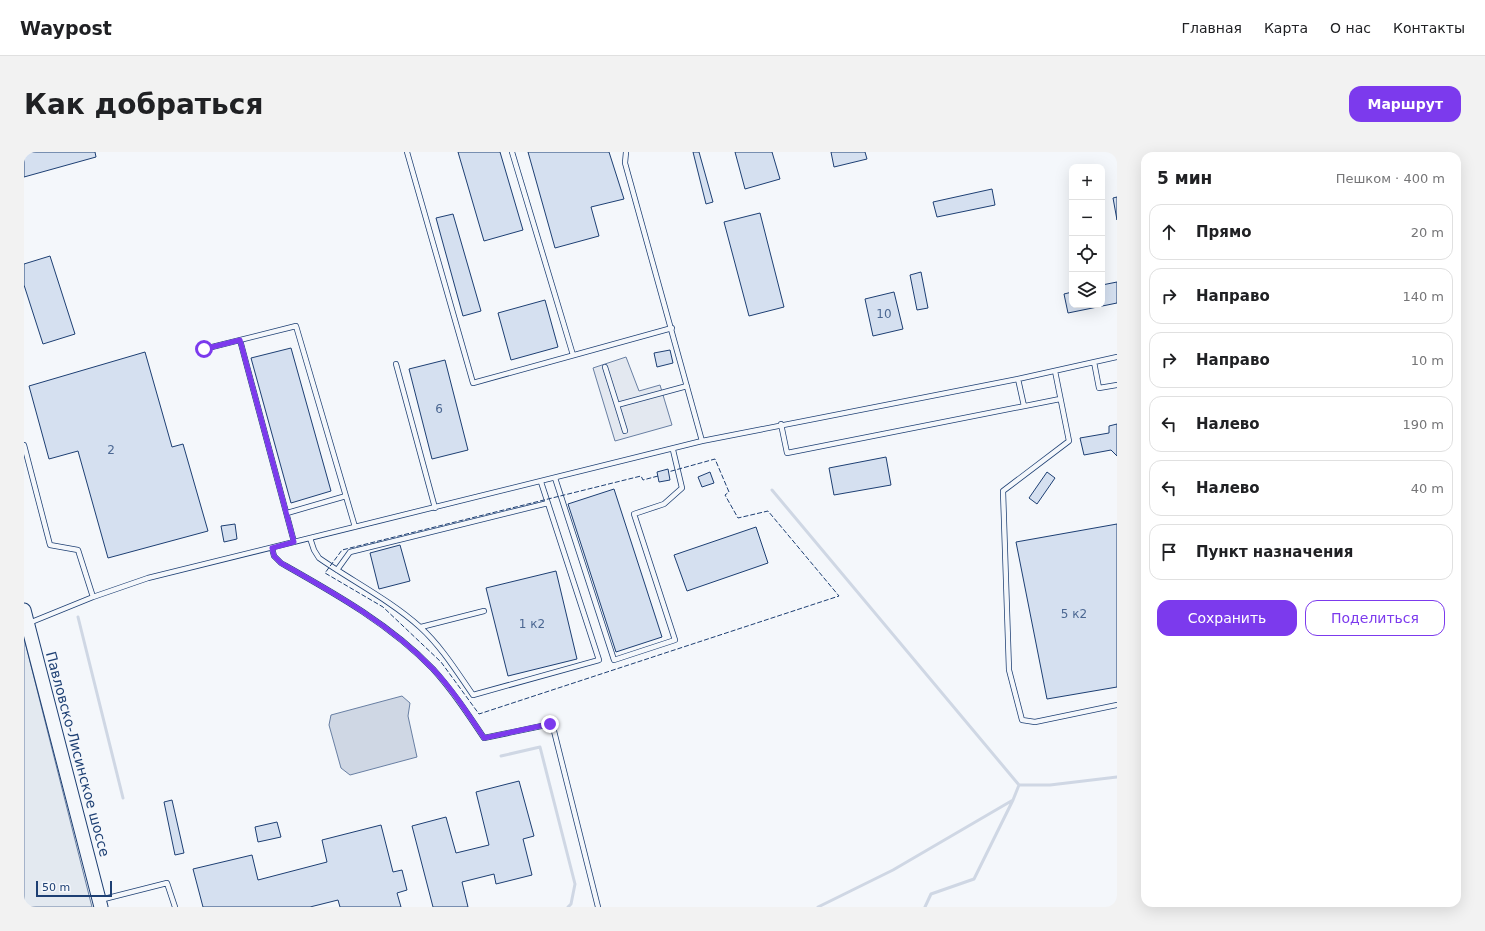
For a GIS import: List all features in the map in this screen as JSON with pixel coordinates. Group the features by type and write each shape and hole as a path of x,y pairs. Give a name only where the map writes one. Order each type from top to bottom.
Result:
{"main road":[{"name":"Павловско-Лисинское шоссе","path":"24,610 100,903"}],"lane":[{"path":"407,152 473,383 672,328"},
{"path":"512,152 572,355"},
{"path":"626,152 625,163 672,328 702,441"},
{"path":"204,349 296,326 355,527"},
{"path":"240,340 294,542"},
{"path":"28,624 93,597 148,578 673,450 702,441 781,424 1018,379 1117,357"},
{"path":"1094,362 1099,388 1117,385"},
{"path":"396,364 435,508"},
{"path":"605,366 626,431"},
{"path":"1055,371 1069,441 1003,491 1009,670 1022,720 1035,722 1117,706"},
{"path":"1018,379 1024,406"},
{"path":"617,405 687,386"},
{"path":"781,424 787,453 1060,399"},
{"path":"24,445 50,545 78,550 93,597"},
{"path":"555,478 614,660 675,640 634,514 664,504 682,488 673,450"},
{"path":"310,538 314,550 319,558 376,594 421,627 447,658 473,695 599,660 541,482"},
{"path":"287,513 346,496"},
{"path":"337,570 350,552 548,503"},
{"path":"272,548 274,556 281,563 330,591 401,640 433,669 451,690 484,738 550,724 554,731 598,907"},
{"path":"421,627 484,611"},
{"path":"100,903 167,883 175,907"}],"shaded area":[{"path":"626,357 639,391 660,385 672,425 615,441 593,368"},
{"path":"24,638 92,907 24,907"},
{"path":"402,696 410,703 408,716 417,757 350,775 341,768 329,725 331,715"}],"building":[{"path":"24,152 95,152 96,157 24,177"},
{"path":"458,152 500,152 523,230 484,241"},
{"path":"528,152 609,152 624,199 591,207 599,236 555,248"},
{"path":"693,152 699,152 713,202 706,204"},
{"path":"735,152 772,152 780,179 745,189"},
{"path":"831,152 865,152 867,159 834,167"},
{"path":"992,189 995,205 937,217 933,202"},
{"path":"1117,197 1117,220 1113,198"},
{"path":"760,213 784,307 749,316 724,222"},
{"path":"453,214 481,311 463,316 436,218"},
{"path":"50,256 75,334 43,344 24,285 24,264"},
{"path":"921,272 928,308 917,310 910,275"},
{"path":"1117,282 1117,303 1105,305 1105,284"},
{"path":"894,292 903,329 873,336 865,299"},
{"path":"1069,293 1069,308 1092,308 1068,313 1064,294"},
{"path":"545,300 558,347 511,360 498,313"},
{"path":"291,348 331,491 291,503 251,358"},
{"path":"670,350 673,363 657,367 654,353"},
{"path":"145,352 172,447 183,444 208,531 108,558 78,451 49,459 29,386"},
{"path":"445,360 468,450 432,459 409,369"},
{"path":"1117,424 1117,456 1111,450 1084,455 1080,438 1109,433 1109,426"},
{"path":"886,457 891,485 834,495 829,468"},
{"path":"668,469 670,480 659,482 657,472"},
{"path":"710,472 714,483 702,487 698,477"},
{"path":"1047,472 1055,478 1037,504 1029,498"},
{"path":"614,489 662,637 616,652 568,504"},
{"path":"235,524 237,539 224,542 221,526"},
{"path":"1117,524 1117,687 1047,699 1016,542"},
{"path":"756,527 768,563 687,591 674,555"},
{"path":"400,545 410,581 379,589 370,553"},
{"path":"556,571 577,659 508,676 486,588"},
{"path":"519,781 534,836 523,839 532,875 496,884 494,874 462,882 468,907 433,907 412,826 446,817 456,853 489,845 476,792"},
{"path":"172,800 184,853 175,855 164,802"},
{"path":"277,822 281,837 258,842 255,827"},
{"path":"381,825 393,872 402,870 407,890 397,893 401,907 340,907 338,900 310,907 203,907 193,869 252,855 258,880 327,862 322,840"}],"waterway":[{"path":"772,490 1019,785 1013,800 893,870 818,907"},
{"path":"78,617 123,798"},
{"path":"501,756 540,747 575,884 571,904 568,907"},
{"path":"1019,785 1050,785 1117,777"},
{"path":"925,907 931,894 974,879 1013,800"}],"fence":[{"path":"658,476 643,480 641,476 342,550 325,573 383,607 441,662 479,714 839,596 768,511 738,518 725,495 729,492 715,459 668,472"}],"route":[{"path":"204,349 240,340 294,542 272,548 274,556 281,563 330,591 370,617 401,640 433,669 455,696 484,738 550,724"}]}
